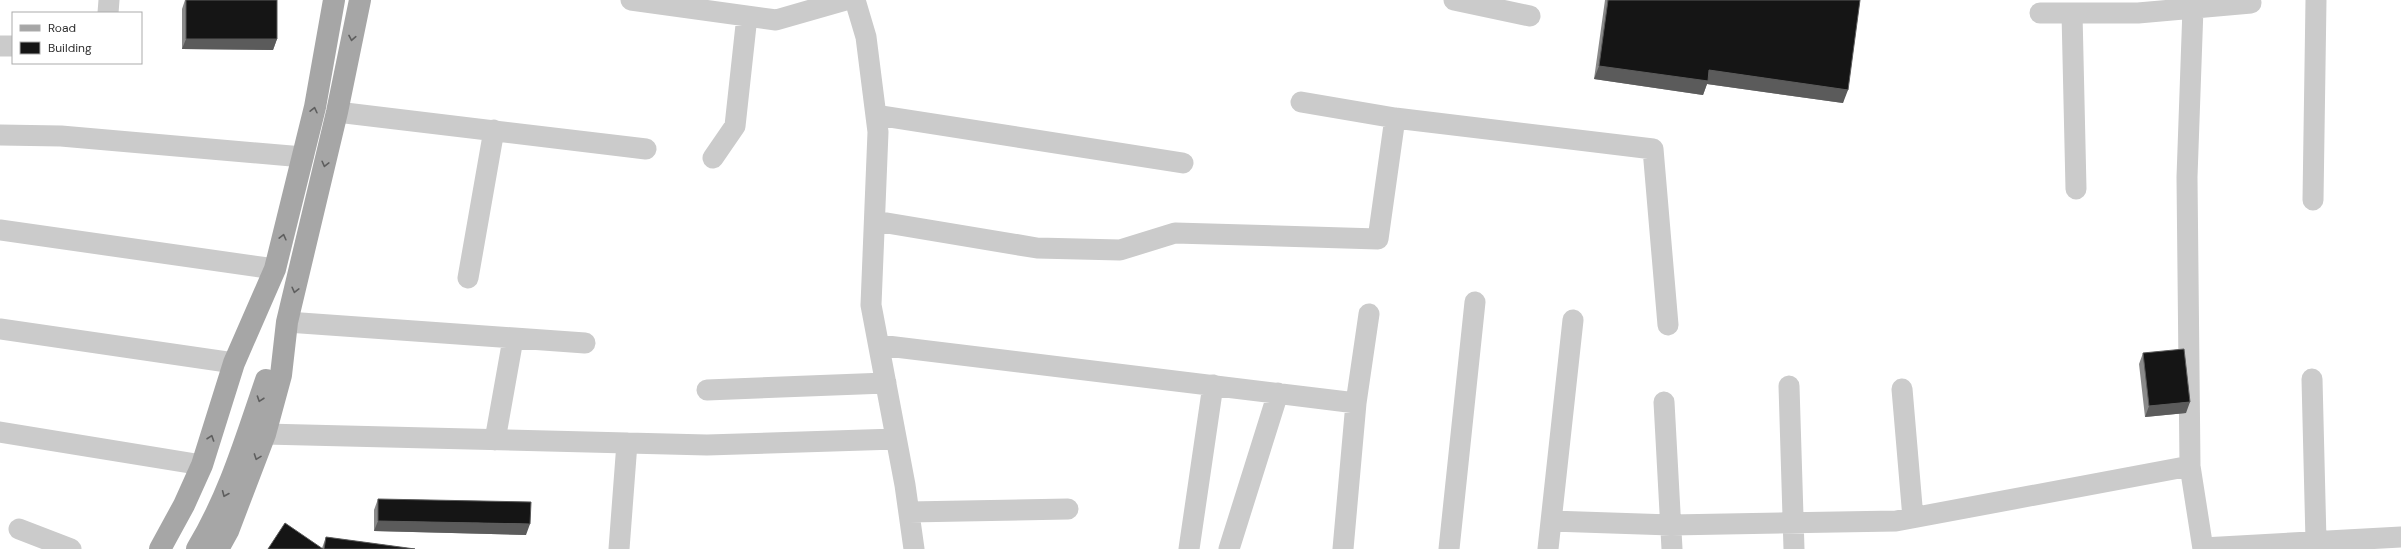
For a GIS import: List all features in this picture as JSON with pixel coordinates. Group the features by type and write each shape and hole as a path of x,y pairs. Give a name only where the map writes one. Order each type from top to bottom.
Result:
{"main road":[{"path":"218,549 228,531 248,431 275,269 315,108 334,0"},
{"path":"176,549 204,494 248,431 281,375 287,322 337,112 360,0"},
{"path":"160,549 184,505 202,466 234,363 275,269"},
{"path":"197,549 219,509 234,473 248,431"}],"street":[{"path":"108,12 109,0"},
{"path":"631,0 776,20 846,0"},
{"path":"855,0 866,37 878,132 871,305 909,512 914,549"},
{"path":"1454,0 1530,16"},
{"path":"2313,200 2316,0"},
{"path":"2040,13 2072,13 2138,6 2193,8 2251,4"},
{"path":"2193,8 2187,177 2190,466 2203,549 2316,541 2338,544 2401,538"},
{"path":"2072,13 2076,189"},
{"path":"713,158 735,126 747,16"},
{"path":"0,46 12,46"},
{"path":"1301,102 1394,118 1653,149 1668,325"},
{"path":"337,112 646,149"},
{"path":"876,115 1183,163"},
{"path":"875,221 1037,248 1120,250 1175,233 1378,239 1394,118"},
{"path":"468,278 494,130"},
{"path":"0,135 60,136 303,157"},
{"path":"0,230 275,269"},
{"path":"1449,549 1475,302"},
{"path":"1342,549 1356,403 1369,314"},
{"path":"1548,549 1573,320"},
{"path":"287,322 585,343"},
{"path":"0,329 234,363"},
{"path":"495,440 513,339"},
{"path":"879,345 1356,403"},
{"path":"2312,379 2316,541"},
{"path":"707,390 886,383"},
{"path":"1189,549 1213,385"},
{"path":"1789,386 1794,549"},
{"path":"1902,389 1913,518"},
{"path":"1229,549 1278,393"},
{"path":"1664,402 1672,549"},
{"path":"248,431 495,440 707,445 896,439"},
{"path":"0,432 202,466"},
{"path":"618,549 627,443"},
{"path":"1552,521 1671,524 1896,521 2190,466"},
{"path":"909,512 1068,509"},
{"path":"19,529 70,549"}],"building":[{"path":"186,0 277,0 277,39 186,39"},
{"path":"1608,0 1860,0 1848,90 1709,70 1708,81 1599,66"},
{"path":"2184,349 2190,402 2149,406 2143,353"},
{"path":"378,499 531,502 530,524 378,521"},
{"path":"285,523 323,549 268,549"},
{"path":"326,537 415,549 324,549"}]}
